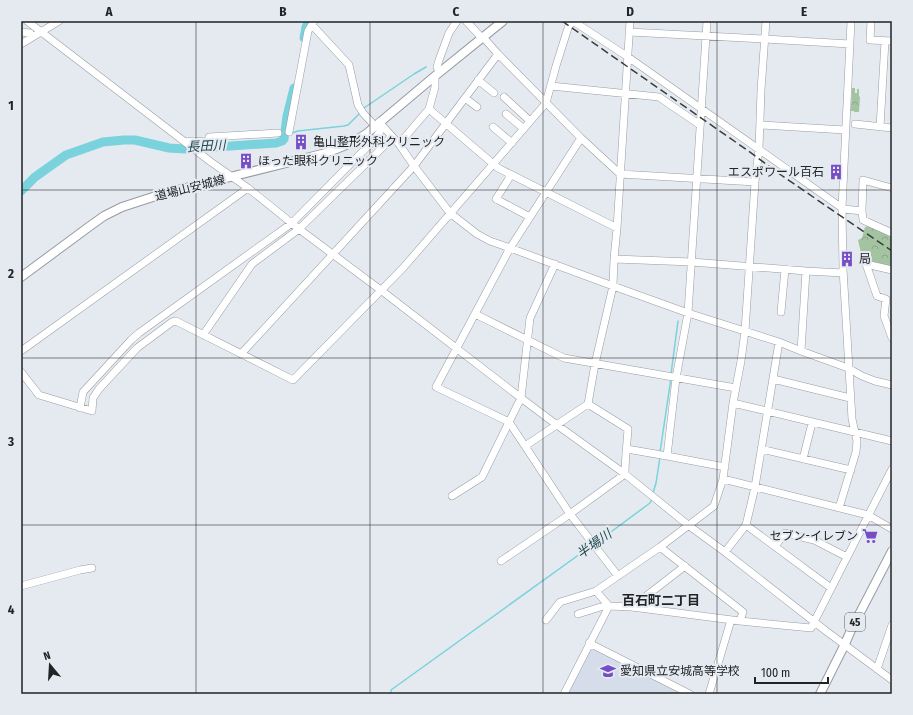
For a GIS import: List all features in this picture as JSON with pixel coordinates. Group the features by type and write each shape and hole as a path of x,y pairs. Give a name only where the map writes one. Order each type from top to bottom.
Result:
{"main road":[{"name":"道場山安城線","path":"21,278 104,216 118,209 162,194 322,154 346,146 379,125 437,74 503,21"},
{"name":"45","path":"820,694 892,551"}],"street":[{"path":"27,21 211,162 248,188 299,229 521,398 625,474 688,525 892,680"},
{"path":"21,44 59,21"},
{"path":"399,144 429,109 435,87 439,60 449,33 457,21"},
{"path":"466,21 580,138 620,174 755,182"},
{"path":"21,372 39,396 92,411 93,398 99,389 137,348 172,322 176,321 293,380 382,291 546,103 568,28 572,21 628,57 842,208 862,211"},
{"path":"524,446 588,404 595,364 613,286 630,21"},
{"path":"667,456 676,378 688,313 707,21"},
{"path":"546,620 560,602 596,591 714,506 723,479 733,403 745,331 755,182 759,149 766,21"},
{"path":"839,508 856,452 857,442 852,419 848,368 843,272 842,208 851,21"},
{"path":"871,21 870,40 888,41 880,127"},
{"path":"289,132 308,31 313,23 349,65 358,105 361,111 379,125 399,144 450,213 477,234 490,241 613,286 688,313 779,342 848,368 875,381 892,385"},
{"path":"21,32 30,32"},
{"path":"629,32 850,44"},
{"path":"241,354 414,166 498,54"},
{"path":"478,80 494,93"},
{"path":"551,86 659,97 700,125"},
{"path":"504,97 530,121"},
{"path":"465,98 477,107"},
{"path":"429,109 493,165 617,228"},
{"path":"506,114 524,129"},
{"path":"855,124 892,128"},
{"path":"80,408 83,392 131,340 292,223 374,140 379,125"},
{"path":"760,125 845,130"},
{"path":"493,127 512,143"},
{"path":"185,142 208,142 209,137 278,133"},
{"path":"203,335 252,264 299,229 384,146 391,136"},
{"path":"580,138 510,248 436,387 509,422 570,514 618,576"},
{"path":"511,175 496,198 530,217"},
{"path":"892,188 863,180 863,220 892,233"},
{"path":"21,351 248,188"},
{"path":"614,259 692,262 806,271 843,272"},
{"path":"452,496 482,477 521,398 530,318 555,264"},
{"path":"892,270 866,264 877,296 889,299 884,316 892,338"},
{"path":"781,312 785,269"},
{"path":"801,351 806,271"},
{"path":"475,314 564,358 736,388"},
{"path":"725,552 746,525 755,487 779,342"},
{"path":"773,379 850,398"},
{"path":"733,403 892,441"},
{"path":"588,404 628,429 625,474"},
{"path":"803,459 812,423"},
{"path":"627,449 725,467"},
{"path":"761,449 851,470"},
{"path":"578,614 608,605 812,628 892,469"},
{"path":"501,561 625,474"},
{"path":"723,479 868,515 892,529"},
{"path":"746,525 831,588"},
{"path":"775,546 784,533 814,540 847,557"},
{"path":"660,546 743,612 740,621"},
{"path":"632,607 685,566"},
{"path":"21,586 92,568"},
{"path":"596,591 608,605"},
{"path":"564,694 608,605"},
{"path":"709,694 731,620"},
{"path":"877,669 892,625"},
{"path":"589,644 690,694"}],"shaded area":[{"name":"愛知県立安城高等学校","path":"590,647 686,694 565,694"}],"green space":[{"path":"852,88 855,88 855,93 857,93 857,89 859,89 859,112 849,111 849,108 851,108"},
{"path":"869,226 892,236 892,269 863,262 858,240 862,238 865,227"}],"waterway":[{"name":"長田川","path":"304,38 309,21"},
{"path":"364,108 426,67"},
{"name":"長田川","path":"21,191 35,177 66,155 103,142 135,140 169,148 185,149 276,143 282,141 284,139 287,116 294,88"},
{"path":"292,133 348,125 360,113"},
{"name":"長田川","path":"284,139 289,135"},
{"name":"半場川","path":"671,374 678,321"},
{"name":"半場川","path":"660,452 671,378"},
{"name":"半場川","path":"653,493 660,457"},
{"name":"半場川","path":"596,543 650,503 652,499"},
{"name":"半場川","path":"391,694 391,690 591,546"}],"railway":[{"path":"562,21 892,251"}],"place":[{"name":"亀山整形外科クリニック","path":"301,142"},
{"name":"ほった眼科クリニック","path":"246,161"},
{"name":"エスポワール百石","path":"836,172"},
{"name":"局","path":"847,259"},
{"name":"セブン-イレブン","path":"870,536"},
{"name":"愛知県立安城高等学校","path":"608,671"}],"district":[{"name":"百石町二丁目","path":"661,600"}]}
